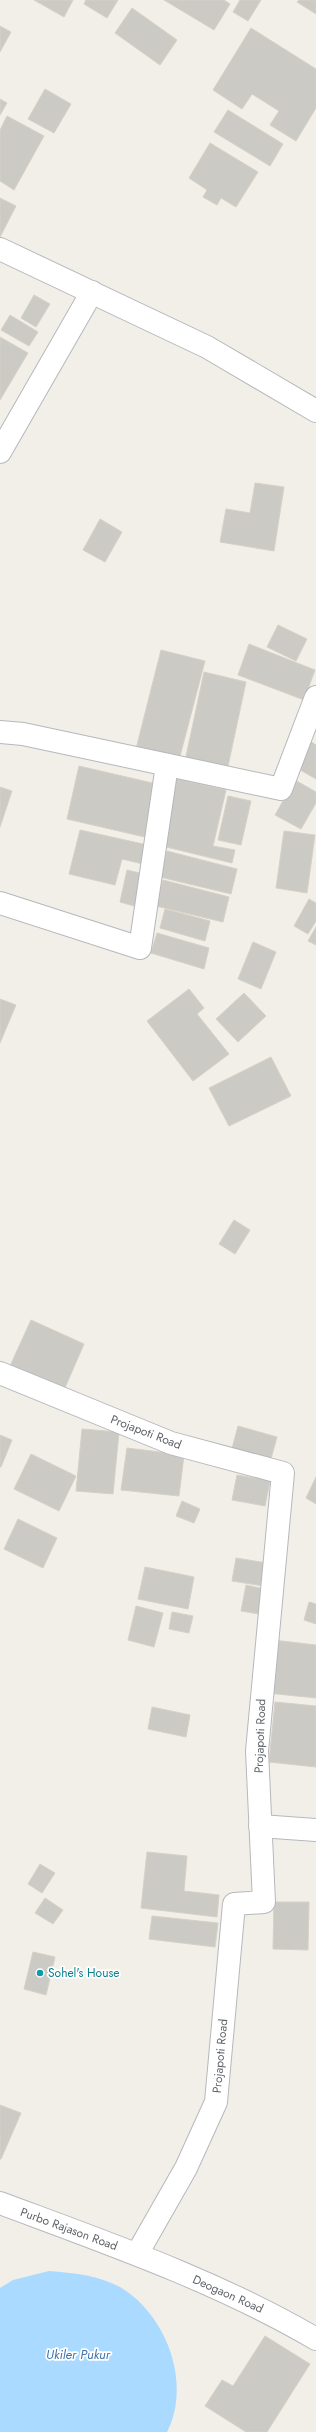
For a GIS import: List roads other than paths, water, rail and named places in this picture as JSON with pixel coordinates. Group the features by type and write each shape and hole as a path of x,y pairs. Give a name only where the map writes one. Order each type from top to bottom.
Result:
{"street":[{"path":"0,249 207,347 316,411"},
{"path":"0,452 92,292"},
{"path":"0,732 23,734 281,789 316,697"},
{"path":"0,902 140,948 167,765"},
{"name":"Projapoti Road","path":"0,1373 171,1443 283,1473 257,1751 264,1902 234,1904 216,2102 186,2168 137,2254"},
{"path":"260,1826 316,1830"},
{"name":"Purbo Rajason Road","path":"1,2206 137,2254"},
{"name":"Deogaon Road","path":"137,2254 268,2311 316,2339"}],"water":[{"name":"Ukiler Pukur","path":"49,2271 85,2275 111,2283 120,2287 136,2299 150,2314 162,2332 170,2351 175,2372 177,2392 174,2413 167,2432 0,2432 0,2288 13,2280"}],"place":[{"name":"Sohel's House","path":"40,1973"}]}
